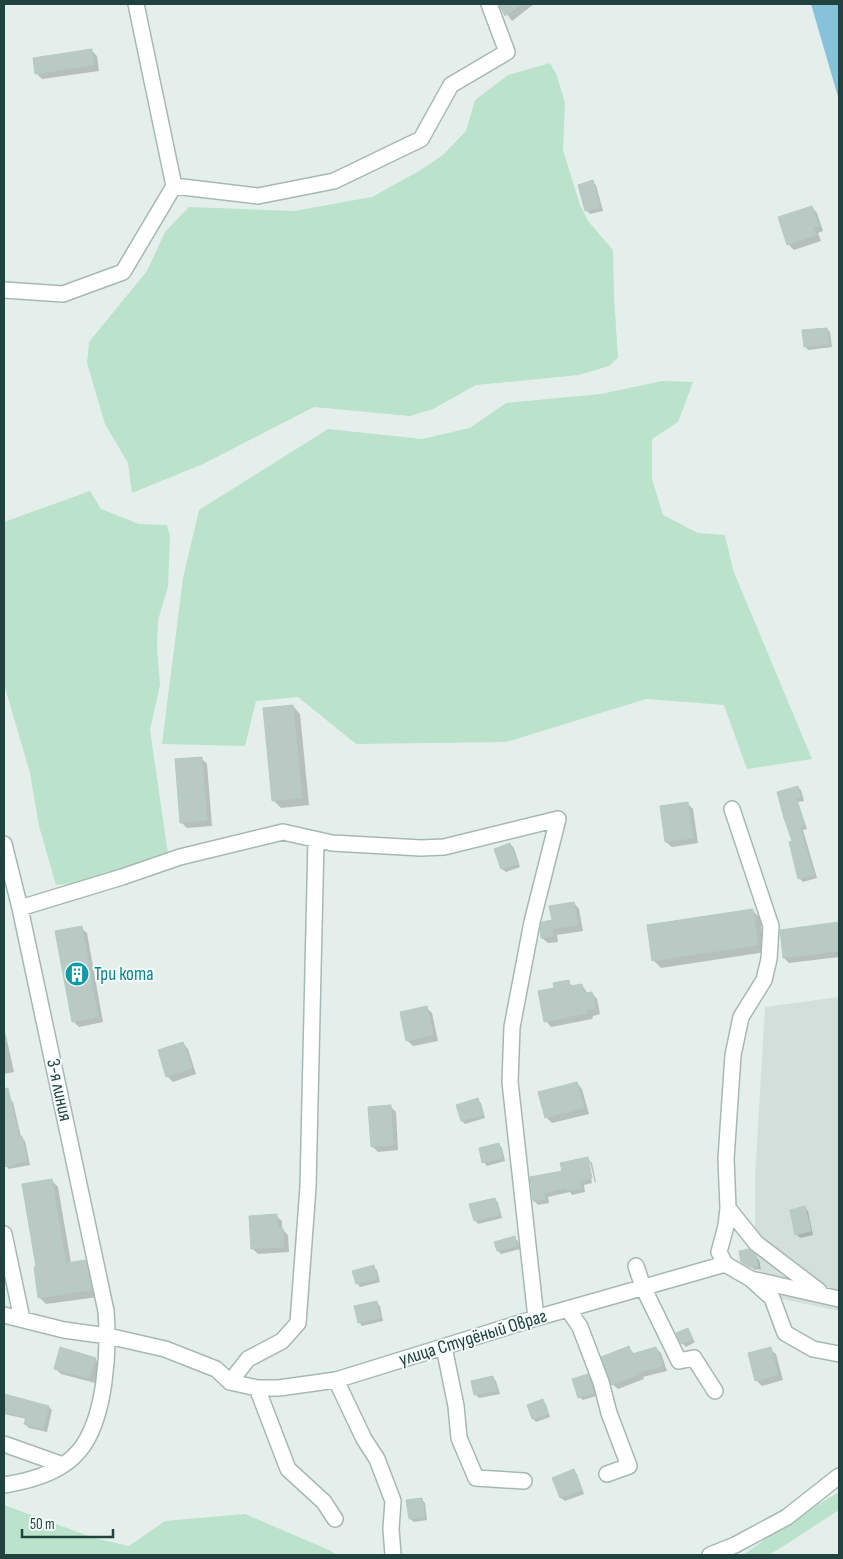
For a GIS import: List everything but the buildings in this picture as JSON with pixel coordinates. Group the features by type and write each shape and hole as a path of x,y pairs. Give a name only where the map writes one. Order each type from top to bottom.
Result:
{"street":[{"path":"4,290 63,294 123,272 174,186 136,4"},
{"path":"174,186 258,196 334,181 421,139 451,85 507,52 488,4"},
{"path":"732,809 770,926 769,959 764,980 741,1017 733,1055 726,1159 728,1208 726,1226 719,1252 725,1264 751,1279 839,1299"},
{"path":"20,908 180,857 283,832 332,843 421,848 444,847 558,819 532,922 512,1027 510,1082 536,1318"},
{"path":"230,1382 248,1359 282,1341 298,1323 308,1187 316,840"},
{"name":"3-я линия","path":"4,844 20,908 106,1311 108,1336 105,1378 90,1432 79,1452 63,1465 44,1475 4,1485"},
{"path":"728,1208 756,1243 822,1294"},
{"path":"4,1234 22,1319"},
{"name":"улица Студёный Овраг","path":"4,1315 64,1330 108,1336 164,1348 216,1369 230,1382 257,1388 279,1388 336,1380 536,1318 725,1264"},
{"path":"636,1266 643,1288 679,1361 694,1358 715,1391"},
{"path":"751,1279 772,1298 786,1333 813,1349 839,1354"},
{"path":"568,1309 580,1327 601,1382 609,1413 629,1466 607,1474"},
{"path":"444,1347 456,1406 459,1438 476,1478 524,1481"},
{"path":"336,1380 364,1439 377,1459 393,1501 391,1530 393,1555"},
{"path":"257,1388 288,1469 324,1502 335,1519"},
{"path":"4,1444 63,1465"},
{"path":"710,1555 735,1545 787,1517 839,1476"}],"shaded area":[{"path":"839,997 839,1311 777,1298 765,1282 760,1273 755,1248 755,1177 765,1007"}],"green space":[{"path":"550,63 557,76 565,103 563,150 580,205 588,221 613,250 618,358 609,366 579,375 476,385 433,409 410,416 314,407 203,464 132,493 128,463 105,424 87,363 89,342 147,271 165,232 189,207 294,211 372,197 419,171 443,155 466,131 475,100 508,75"},
{"path":"662,381 693,382 678,422 652,439 652,479 663,515 698,533 725,535 733,570 812,759 747,769 724,705 646,699 506,742 356,744 298,697 256,701 245,746 162,744 183,578 199,510 328,429 422,439 470,428 506,403 601,394"},
{"path":"90,491 101,509 139,524 167,525 170,536 168,587 158,620 157,647 160,685 150,730 168,854 84,882 56,885 39,826 30,773 4,684 4,522"},
{"path":"839,1492 839,1510 768,1555 743,1555 794,1519"},
{"path":"4,1505 94,1538 129,1546 165,1521 245,1514 337,1555 4,1555"}],"water":[{"path":"811,4 839,4 839,100"}],"place":[{"name":"Три кота","path":"77,974"}]}
